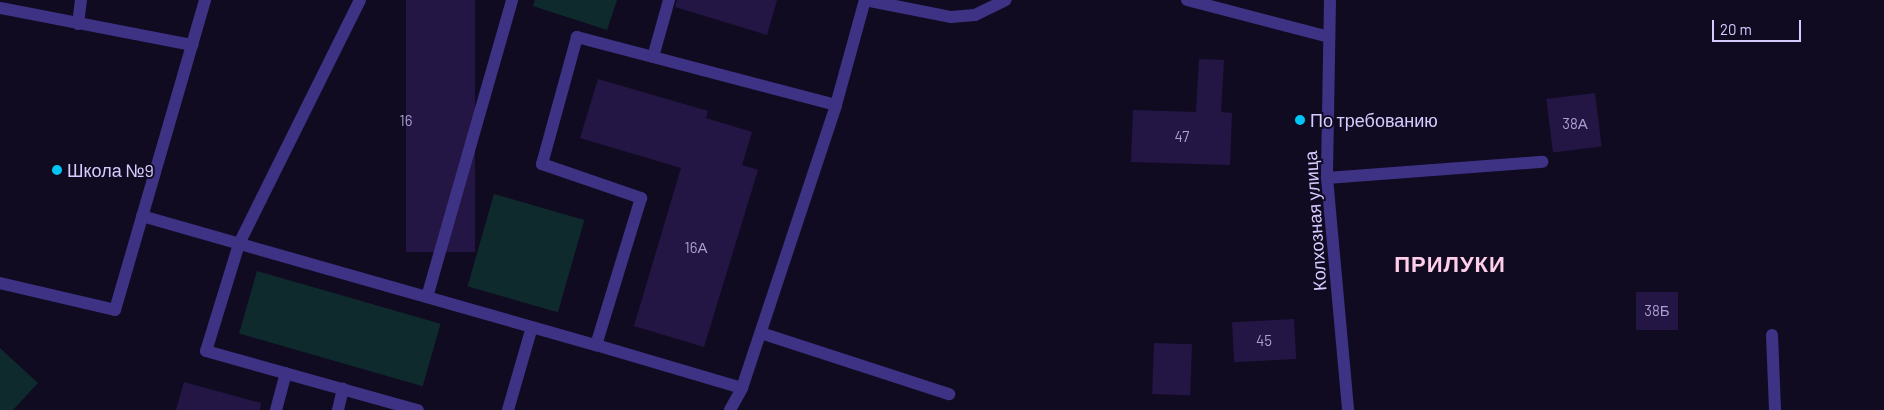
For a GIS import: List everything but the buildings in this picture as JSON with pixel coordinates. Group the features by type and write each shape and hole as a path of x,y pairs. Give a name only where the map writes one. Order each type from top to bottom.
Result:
{"street":[{"path":"78,24 81,0"},
{"path":"0,283 115,310 205,0"},
{"path":"360,0 239,244 206,351 418,410"},
{"path":"427,297 512,0"},
{"path":"653,57 669,0"},
{"path":"730,410 742,388 836,106 865,0 951,17 975,14 1006,0"},
{"path":"1187,0 1329,37"},
{"name":"Колхозная улица","path":"1330,0 1327,178 1348,410"},
{"path":"0,8 192,45"},
{"path":"596,346 641,198 542,164 577,36 836,106"},
{"path":"1327,178 1542,162"},
{"path":"142,216 742,388"},
{"path":"508,410 532,327"},
{"path":"761,333 949,394"},
{"path":"1772,335 1775,410"},
{"path":"276,410 286,373"},
{"path":"338,410 343,389"}],"green space":[{"path":"535,0 617,0 607,30 533,6"},
{"path":"494,194 584,220 558,312 468,286"},
{"path":"257,271 441,324 423,386 239,333"},
{"path":"0,348 38,383 13,410 0,410"}],"place":[{"name":"По требованию","path":"1300,120"},
{"name":"Школа №9","path":"57,170"}],"district":[{"name":"ПРИЛУКИ","path":"1450,264"}]}
